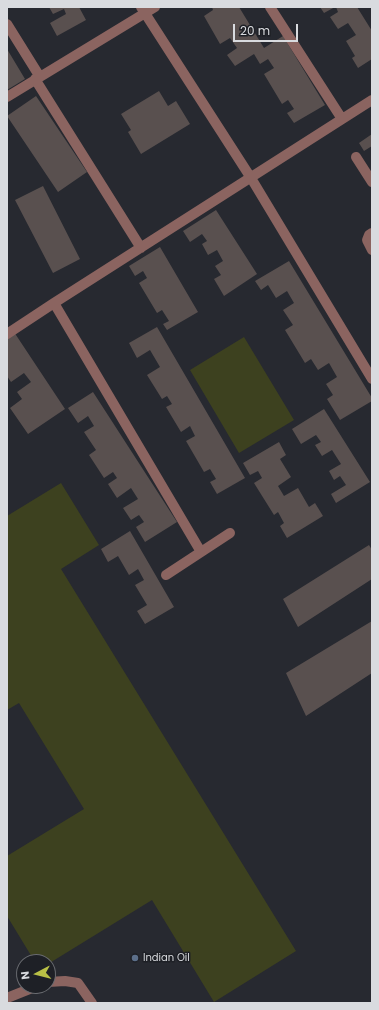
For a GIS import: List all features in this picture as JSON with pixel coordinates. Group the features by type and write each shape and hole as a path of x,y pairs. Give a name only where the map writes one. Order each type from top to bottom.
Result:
{"street":[{"path":"7,96 143,10 155,7"},
{"path":"270,7 342,119"},
{"path":"143,10 251,178 372,379"},
{"path":"7,24 37,78 141,248"},
{"path":"7,334 372,100"},
{"path":"356,158 372,182"},
{"path":"372,233 369,235 367,240 372,250"},
{"path":"54,303 202,552"},
{"path":"166,575 230,533"},
{"path":"56,982 78,983 92,1003"},
{"path":"7,998 17,994"}],"green space":[{"path":"244,337 294,420 239,453 190,370"},
{"path":"61,483 99,545 61,569 296,951 214,1002 152,900 56,959 56,954 30,954 7,916 7,856 84,809 19,703 7,710 7,516"}],"building":[{"path":"49,7 79,7 86,20 57,36 50,23 66,14 64,9 53,14"},
{"path":"212,7 239,7 264,48 283,36 325,105 294,123 287,113 294,109 288,100 282,104 264,74 274,68 268,59 260,64 254,54 235,66 227,55 237,48 230,38 220,44 204,16 213,10"},
{"path":"320,7 335,7 324,13"},
{"path":"336,7 357,7 372,31 372,59 358,68 352,58 355,56 346,41 356,35 348,23 338,29 330,17 338,12"},
{"path":"7,49 25,79 7,90"},
{"path":"159,91 168,106 176,101 190,124 141,154 128,132 131,130 121,114"},
{"path":"36,96 87,172 58,192 7,116"},
{"path":"372,134 372,146 364,151 359,143"},
{"path":"43,186 80,259 53,273 15,200"},
{"path":"216,210 257,274 224,296 214,279 221,275 215,266 223,261 217,250 208,255 202,244 207,241 202,234 190,242 183,231"},
{"path":"160,247 198,312 167,330 163,324 169,321 162,310 157,313 139,283 147,278 143,271 135,276 129,266"},
{"path":"289,261 372,398 372,401 340,420 327,399 333,395 326,384 337,377 329,363 318,370 311,359 305,363 285,330 293,325 283,310 294,303 287,291 276,298 268,285 261,290 255,281"},
{"path":"157,327 245,478 217,494 210,482 216,479 210,469 204,472 186,441 195,436 190,426 181,432 166,407 172,404 167,396 162,399 147,375 160,367 150,350 137,358 129,343"},
{"path":"14,332 65,409 28,434 10,408 22,399 17,392 31,382 24,373 11,382 7,376 7,337"},
{"path":"93,392 177,522 145,542 136,527 144,522 139,515 131,520 123,508 138,499 131,488 117,498 108,484 117,478 113,472 104,478 89,455 96,450 84,432 94,426 88,416 78,423 68,408"},
{"path":"324,409 370,482 336,503 331,494 346,485 340,476 334,480 329,471 341,464 332,450 322,456 315,445 321,442 316,435 301,444 292,429"},
{"path":"279,442 286,455 280,459 291,477 278,486 284,496 298,488 309,507 315,503 323,516 287,538 280,526 284,523 278,512 274,515 254,483 262,478 258,471 250,475 243,463"},
{"path":"130,531 174,607 145,624 137,611 147,605 135,585 144,580 138,569 129,575 118,556 108,562 101,549"},
{"path":"369,545 372,550 372,579 298,627 283,599"},
{"path":"372,621 372,673 306,716 286,673"}],"place":[{"name":"Indian Oil","path":"135,958"}]}
